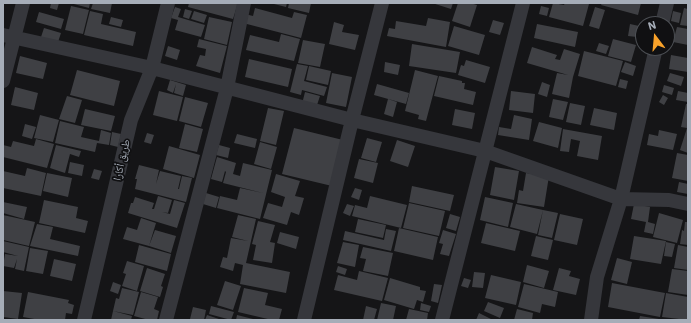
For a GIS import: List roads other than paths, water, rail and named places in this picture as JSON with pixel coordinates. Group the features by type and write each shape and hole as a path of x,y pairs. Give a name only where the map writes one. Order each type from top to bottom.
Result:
{"street":[{"path":"3,81 8,36 22,3"},
{"name":"طريق أكارا","path":"84,320 131,120 152,68 168,3"},
{"path":"166,320 227,88 244,3"},
{"path":"304,320 382,3"},
{"path":"442,320 523,3"},
{"path":"664,16 667,3"},
{"path":"8,36 152,68 352,120 485,151 621,199 669,200 688,204"},
{"path":"590,320 597,277 621,199 654,56"}]}
